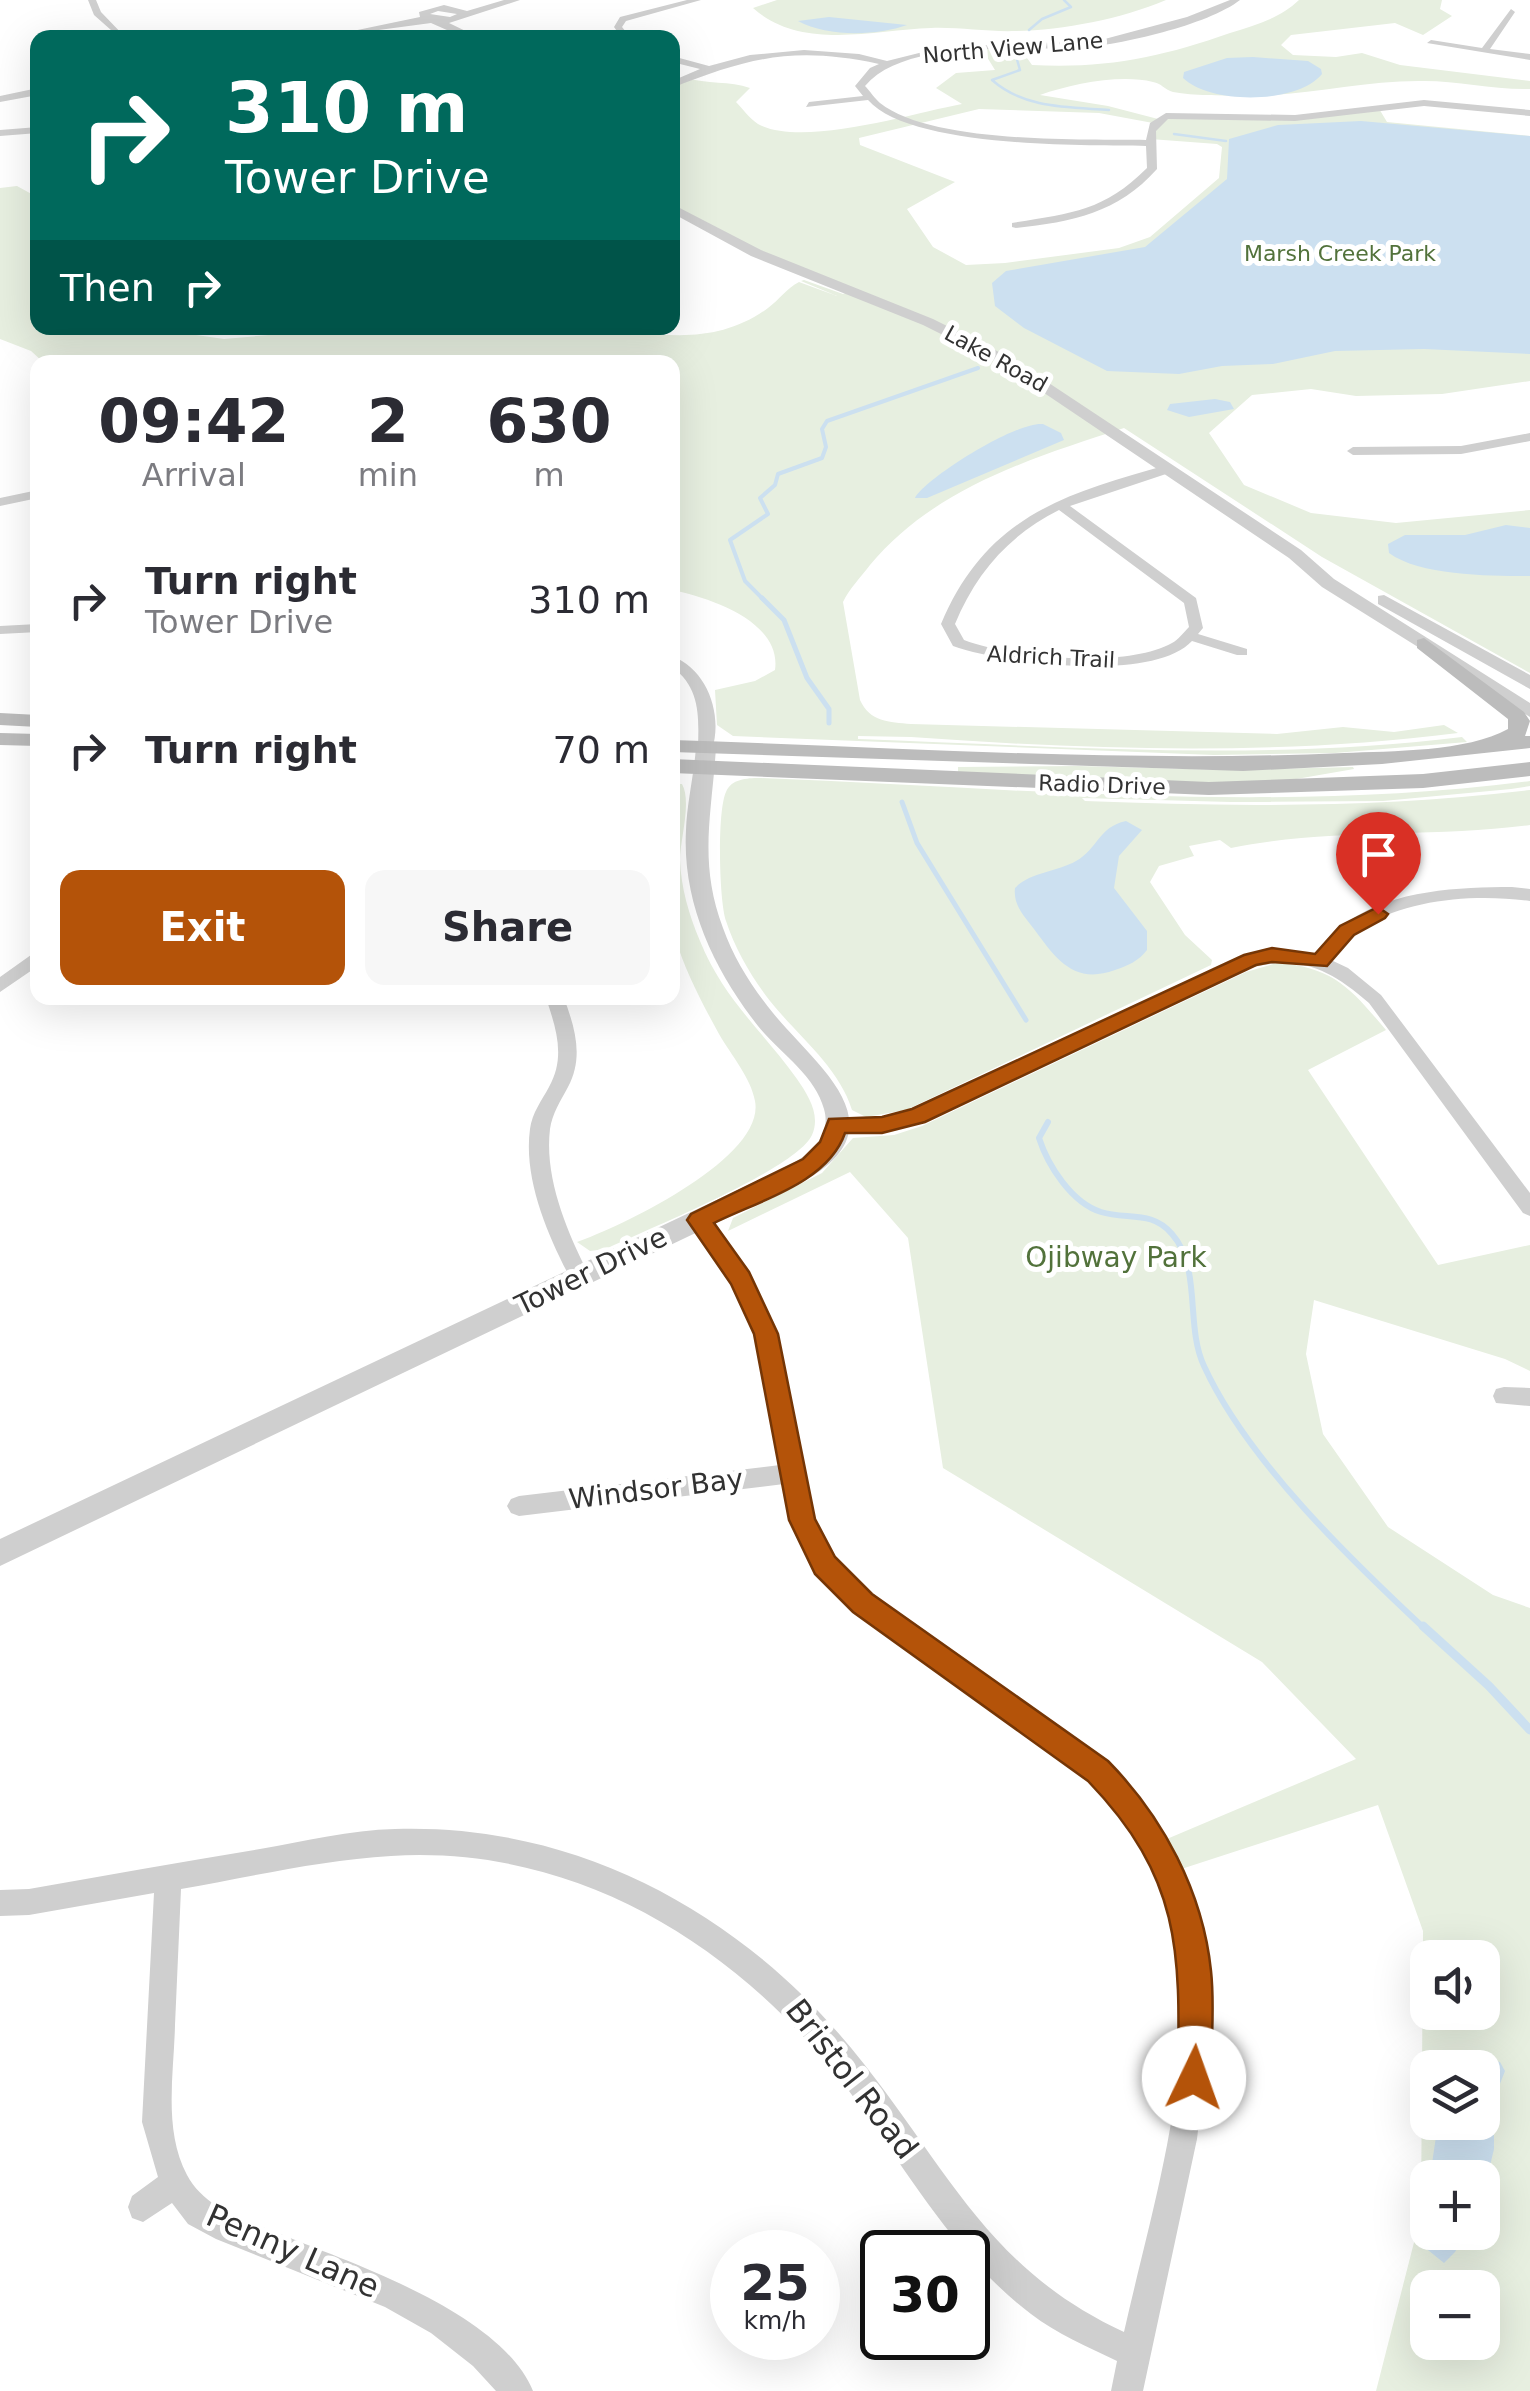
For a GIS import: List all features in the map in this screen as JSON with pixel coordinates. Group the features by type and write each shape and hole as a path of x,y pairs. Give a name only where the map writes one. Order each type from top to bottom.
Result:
{"main road":[{"path":"1424,644 1508,706 1520,720 1515,735 1482,749"},
{"path":"0,719 30,721"},
{"path":"0,738 30,740"},
{"name":"Radio Drive","path":"680,764 706,757 1226,764 1348,760 1530,742"},
{"name":"Radio Drive","path":"680,749 706,757 1228,789 1387,784 1530,769"}],"street":[{"path":"92,0 97,13 116,30"},
{"path":"418,0 427,5 430,13 461,30"},
{"path":"348,30 501,0"},
{"path":"430,13 462,16 515,0"},
{"path":"620,30 622,19 697,0"},
{"name":"North View Lane","path":"866,98 860,86 862,80 886,63 957,50 1102,42 1219,10 1236,0"},
{"path":"450,8 462,11 461,24 472,30"},
{"path":"1486,48 1511,12"},
{"path":"1431,43 1530,57"},
{"path":"680,81 736,59 800,53 837,54 886,63"},
{"path":"680,61 706,68"},
{"path":"0,96 30,90"},
{"path":"808,105 866,98 899,116 963,134 1151,144"},
{"path":"1016,225 1078,218 1106,208 1152,170 1154,123 1175,114 1295,118 1424,102 1530,113"},
{"path":"0,133 30,131"},
{"name":"Lake Road","path":"680,212 756,253 902,310 1032,377 1295,554 1328,583 1530,710"},
{"path":"1352,451 1461,450 1530,437"},
{"name":"Aldrich Trail","path":"1167,468 1060,505 1016,528 995,547 950,618 948,628 954,639 970,650 992,656 1118,661 1166,652 1190,636"},
{"path":"0,502 30,496"},
{"path":"1060,505 1187,596 1197,615 1190,636 1242,652"},
{"name":"Lake Road","path":"1295,554 1344,576 1530,683"},
{"path":"0,630 30,628"},
{"path":"680,665 704,690 708,710 696,853 700,890 711,928 750,999 830,1095 837,1124 882,1125 918,1116 1251,960 1272,955 1320,962 1353,978 1375,999 1530,1208"},
{"path":"1320,962 1347,930 1378,914 1471,891 1530,895"},
{"path":"0,986 30,962"},
{"path":"558,1005 568,1037 568,1065 543,1116 540,1148 558,1234 580,1277"},
{"name":"Tower Drive","path":"0,1552 811,1165 830,1146 837,1124"},
{"path":"699,1220 741,1279 766,1334 810,1541 844,1588 1098,1771 1143,1825 1174,1884 1188,1923 1196,1973 1194,2078 1126,2391"},
{"path":"1504,1396 1530,1397"},
{"name":"Windsor Bay","path":"520,1506 793,1473"},
{"name":"Bristol Road","path":"0,1903 29,1902 396,1842 466,1844 577,1866 630,1887 723,1942 805,2014 974,2238 1008,2274 1044,2304 1134,2353"},
{"path":"143,2207 174,2184 157,2122 168,1877"},
{"name":"Penny Lane","path":"174,2184 199,2213 227,2228 396,2296 442,2322 484,2355 518,2391"}],"green space":[{"path":"777,0 1166,0 1111,18 1053,28 931,28 839,35 793,30 753,8"},
{"name":"Marsh Creek Park","path":"1299,0 1442,0 1440,9 1452,16 1423,35 1395,23 1291,35 1281,45 1293,55 1336,57 1362,53 1400,65 1530,81 1530,89 1401,81 1241,96 1181,93 1156,83 1126,79 1081,84 1040,95 1158,119 1295,118 1378,107 1387,122 1530,136 1530,381 1442,394 1356,396 1311,389 1252,395 1209,433 1244,485 1311,513 1396,523 1530,510 1530,673 1322,557 1124,428 1020,464 954,496 896,538 870,565 843,602 860,700 869,713 881,720 911,724 1277,734 1343,727 1394,732 1444,725 1458,733 1253,748 1048,745 911,737 858,739 1085,748 1235,750 1386,745 1462,737 1467,742 1335,753 1214,755 733,736 717,725 715,690 755,681 775,670 774,653 767,638 740,615 680,592 680,355 35,355 0,339 0,188 17,186 30,193 30,335 196,335 224,339 269,335 714,332 755,316 799,282 837,296 801,281 804,280 843,294 851,291 756,253 680,212 680,81 685,78 750,88 736,102 758,124 777,130 829,131 962,104 936,88 956,73 995,70 982,49 1020,48 1032,65 1109,63 1205,41 1283,12","holes":["979,109 1099,113 1153,123 1150,139 1222,147 1219,178 1150,237 1119,248 966,265 933,247 907,209 955,182 860,145 859,138"]},
{"path":"958,767 1354,769 1279,782 1210,783 958,772"},
{"path":"759,778 1241,797 1434,791 1530,781 1530,786 1511,789 1383,801 1082,798 1141,803 1308,804 1419,800 1530,790 1530,825 1341,835 1231,848 1220,840 1189,846 1194,856 1159,866 1150,882 1185,935 1212,960 1211,965 906,1110 866,1117 852,1110 838,1080 763,992 739,953 726,921 720,856 723,802 735,782"},
{"path":"680,784 685,792 680,851"},
{"path":"680,851 686,901 700,941 720,981 805,1092 814,1113 812,1135 800,1149 751,1181 606,1249 590,1251 577,1242 624,1222 686,1187 738,1145 752,1123 755,1101 749,1084 700,999 680,951"},
{"name":"Ojibway Park","path":"1277,963 1297,965 1340,983 1386,1030 1308,1070 1438,1265 1530,1245 1530,1371 1505,1359 1314,1300 1306,1354 1323,1434 1388,1527 1493,1595 1530,1608 1530,2391 1376,2391 1412,2250 1500,2250 1500,2160 1421,2160 1422,2140 1500,2140 1500,2050 1422,2050 1422,2030 1500,2030 1500,1940 1423,1940 1378,1805 1169,1873 1155,1844 1356,1759 1262,1662 943,1468 908,1238 850,1172 728,1231 733,1218 822,1173 853,1138 894,1135 922,1126 1246,972"}],"water":[{"path":"829,17 907,25 852,33 823,30 798,21"},
{"path":"1227,58 1308,61 1322,74 1294,91 1254,97 1213,93 1183,78 1184,72"},
{"path":"1361,121 1530,136 1530,354 1424,349 1335,351 1273,364 1222,366 1179,374 1107,371 1024,328 995,306 992,283 1006,271 1145,247 1227,179 1229,139 1278,125"},
{"path":"1215,399 1230,402 1234,409 1189,417 1167,410 1170,404"},
{"path":"1043,424 1061,433 1064,440 927,498 915,498 936,477 974,452 1014,431"},
{"path":"1506,525 1530,528 1530,576 1437,570 1402,561 1389,553 1388,544 1405,535 1465,535"},
{"path":"1126,821 1142,830 1119,856 1114,888 1147,931 1147,950 1132,963 1115,970 1101,974 1077,972 1058,959 1027,920 1017,905 1015,888 1076,861 1109,828"},
{"path":"1435,2140 1494,2140 1491,2160 1433,2160"},
{"path":"1428,2250 1456,2250 1444,2263"}],"waterway":[{"path":"1029,30 1042,19 1071,7 1064,0"},
{"path":"1016,56 1020,70 992,80 1005,89 1047,105 1109,110"},
{"path":"1174,134 1226,141"},
{"path":"829,723 829,709 807,678 784,620 745,581 730,540 768,514 760,498 775,485 778,474 822,458 826,447 822,429 827,421 978,368"},
{"path":"902,802 917,843 1026,1020"},
{"path":"1048,1122 1039,1138 1043,1149 1062,1182 1080,1201 1101,1212 1156,1222 1172,1234 1187,1263 1198,1350 1246,1437 1302,1507 1425,1629"},
{"path":"1423,1626 1530,1730"}],"route":[{"path":"1194,2078 1196,1973 1188,1923 1162,1856 1122,1796 1098,1771 862,1603 825,1566 802,1520 766,1334 741,1279 699,1220 811,1165 830,1146 837,1124 882,1125 918,1116 1251,960 1272,955 1320,962 1347,930 1378,914"}]}
